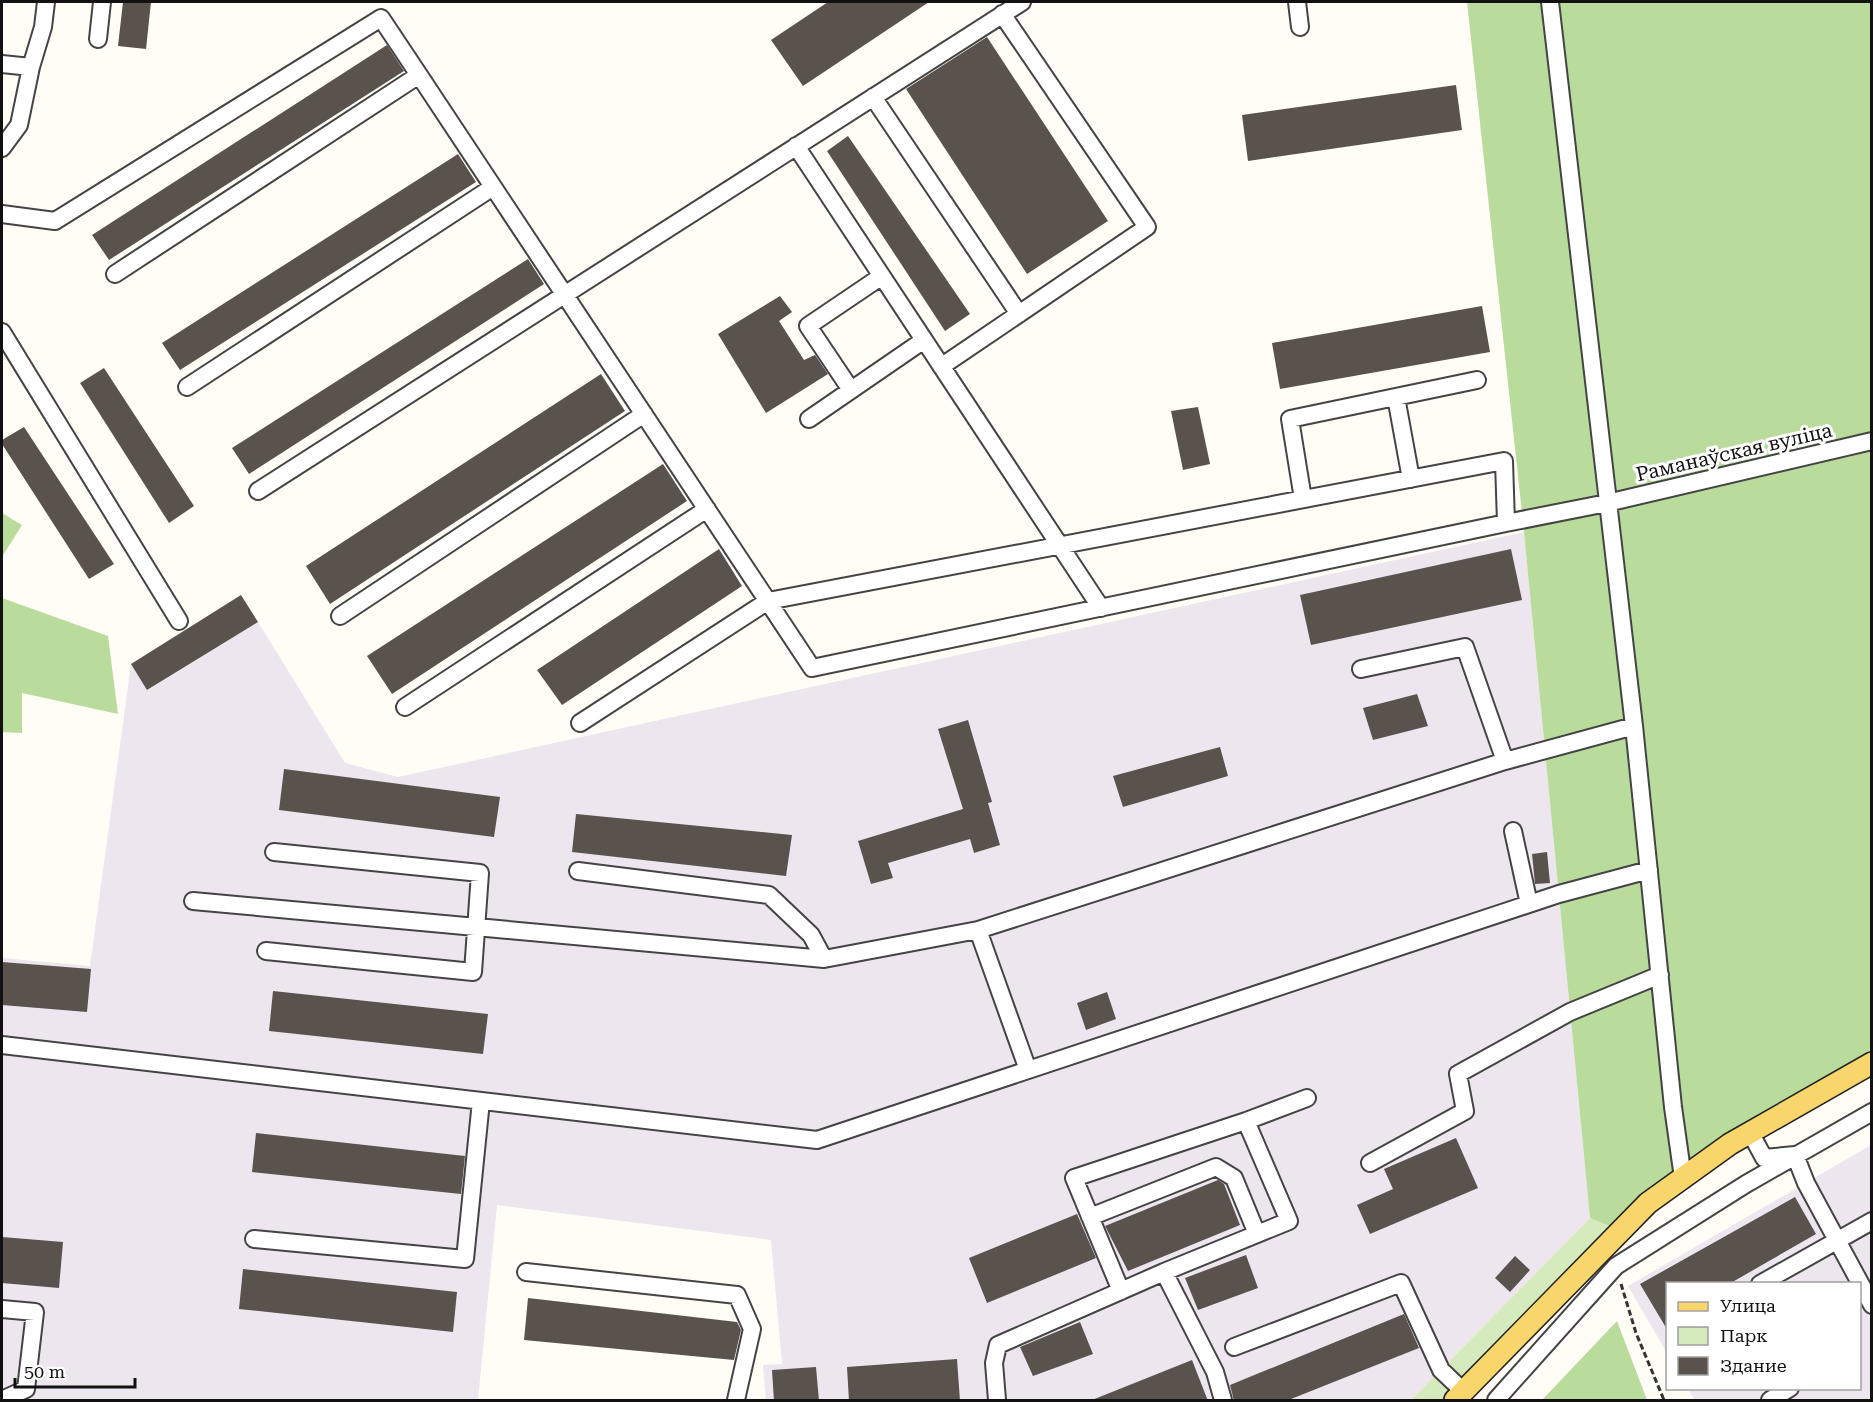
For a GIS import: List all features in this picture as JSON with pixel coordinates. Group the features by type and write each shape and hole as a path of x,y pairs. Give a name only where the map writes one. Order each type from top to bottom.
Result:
{"main road":[{"path":"1459,1396 1619,1230 1648,1203 1750,1132 1872,1063"}],"street":[{"path":"2,148 19,125 31,67 43,27 46,2"},
{"path":"98,39 102,2"},
{"path":"258,491 1022,2"},
{"path":"1297,2 1299,27"},
{"path":"1551,2 1634,726 1673,1107 1683,1178"},
{"path":"942,366 1147,227 1002,14"},
{"path":"2,214 55,221 381,18 768,601"},
{"path":"2,64 31,67"},
{"path":"116,274 419,75"},
{"path":"873,97 1019,314"},
{"path":"796,146 1101,608"},
{"path":"187,387 493,187"},
{"path":"851,390 808,326 882,276"},
{"path":"2,332 179,621"},
{"path":"809,419 924,340"},
{"path":"1303,500 1290,419 1478,380"},
{"path":"1396,397 1411,479"},
{"path":"340,616 644,414"},
{"name":"Раманаўская вуліца","path":"768,601 812,668 1607,503 1872,441"},
{"path":"580,723 768,601 1504,461 1506,523"},
{"path":"405,707 706,509"},
{"path":"1361,669 1465,647 1505,762"},
{"path":"193,901 824,959 978,930 1505,762 1634,726"},
{"path":"1513,831 1529,904"},
{"path":"266,951 473,972 478,927 480,873 274,852"},
{"path":"2,1045 817,1140 1529,904 1649,870"},
{"path":"578,872 769,895 811,935 824,959"},
{"path":"978,930 1028,1070"},
{"path":"1370,1163 1465,1111 1458,1074 1570,1012 1660,975"},
{"path":"1121,1291 1074,1178 1246,1121 1306,1098"},
{"path":"254,1239 465,1259 481,1101"},
{"path":"1496,1401 1616,1266 1795,1155 1872,1112"},
{"path":"997,1401 994,1363 998,1345 1164,1272 1290,1221 1246,1121"},
{"path":"1750,1132 1764,1158 1795,1155"},
{"path":"1795,1155 1806,1183 1860,1282"},
{"path":"1090,1217 1216,1167 1234,1178 1257,1234"},
{"path":"1763,1282 1872,1221"},
{"path":"526,1272 737,1295 752,1329 736,1401"},
{"path":"1164,1272 1215,1372 1223,1401"},
{"path":"1234,1347 1401,1283 1441,1370 1459,1396"},
{"path":"1861,1284 1872,1305"},
{"path":"2,1309 35,1312 26,1389 2,1401"},
{"path":"1770,1401 1788,1390"}],"path":[{"path":"1616,1266 1636,1333 1664,1401"}],"shaded area":[{"path":"1524,532 1590,1218 1411,1400 766,1400 763,1365 782,1364 771,1240 497,1205 478,1400 2,1400 2,958 90,966 131,664 148,690 258,622 345,763 398,777"},
{"path":"1871,1145 1871,1397 1866,1400 1695,1400 1689,1390 1861,1390 1861,1282 1666,1282 1666,1351 1628,1286"}],"green space":[{"path":"1467,2 1871,2 1871,1063 1619,1230 1590,1218 1524,532"},
{"path":"2,513 22,525 2,557"},
{"path":"2,598 108,636 118,714 22,693 22,733 2,732"},
{"path":"1590,1218 1619,1230 1455,1400 1411,1400"},
{"path":"1617,1321 1647,1400 1542,1400"}],"building":[{"path":"123,2 151,2 146,49 118,46"},
{"path":"828,2 929,2 803,86 771,40"},
{"path":"987,37 1108,221 1027,274 906,89"},
{"path":"387,45 404,71 109,260 92,235"},
{"path":"1456,85 1462,130 1248,161 1242,115"},
{"path":"848,136 970,314 945,331 827,151"},
{"path":"458,154 476,182 180,370 162,343"},
{"path":"528,259 544,284 249,474 232,448"},
{"path":"780,296 792,312 779,321 804,360 815,355 828,374 766,413 718,334"},
{"path":"1482,306 1490,352 1280,389 1272,343"},
{"path":"104,368 194,506 169,523 80,383"},
{"path":"601,374 625,411 330,604 306,566"},
{"path":"1198,407 1210,464 1183,470 1171,411"},
{"path":"24,427 114,564 89,579 2,444 2,440"},
{"path":"663,464 687,501 392,694 367,656"},
{"path":"719,549 742,586 562,705 537,670"},
{"path":"1511,549 1522,600 1311,645 1300,595"},
{"path":"241,595 258,622 147,690 131,664"},
{"path":"1417,694 1428,726 1373,740 1363,708"},
{"path":"968,720 992,802 988,803 1000,845 974,853 970,839 888,863 893,878 871,884 858,841 963,809 938,729"},
{"path":"1220,747 1228,776 1123,807 1113,776"},
{"path":"284,769 500,797 494,837 279,810"},
{"path":"576,814 792,835 786,876 572,852"},
{"path":"1547,852 1550,883 1535,884 1532,854"},
{"path":"2,962 91,969 87,1012 2,1005"},
{"path":"273,991 488,1014 483,1054 269,1031"},
{"path":"1107,992 1116,1019 1086,1030 1077,1003"},
{"path":"256,1133 465,1156 461,1194 252,1172"},
{"path":"1456,1138 1478,1188 1370,1234 1357,1205 1393,1189 1384,1169"},
{"path":"1218,1180 1224,1184 1240,1225 1128,1271 1105,1226"},
{"path":"1795,1197 1816,1234 1732,1282 1666,1282 1666,1328 1640,1284"},
{"path":"1077,1214 1096,1258 987,1303 969,1258"},
{"path":"2,1237 63,1242 59,1288 2,1283"},
{"path":"1246,1255 1258,1288 1198,1310 1185,1278"},
{"path":"1515,1256 1530,1270 1510,1292 1495,1278"},
{"path":"243,1269 457,1292 453,1332 239,1309"},
{"path":"528,1298 737,1322 741,1330 734,1360 524,1340"},
{"path":"1404,1314 1419,1348 1286,1401 1234,1401 1230,1385"},
{"path":"1080,1322 1093,1354 1033,1376 1020,1347"},
{"path":"957,1359 960,1401 849,1401 847,1367"},
{"path":"1192,1360 1208,1401 1092,1401 1092,1400"},
{"path":"816,1367 819,1401 774,1401 772,1370"}]}
